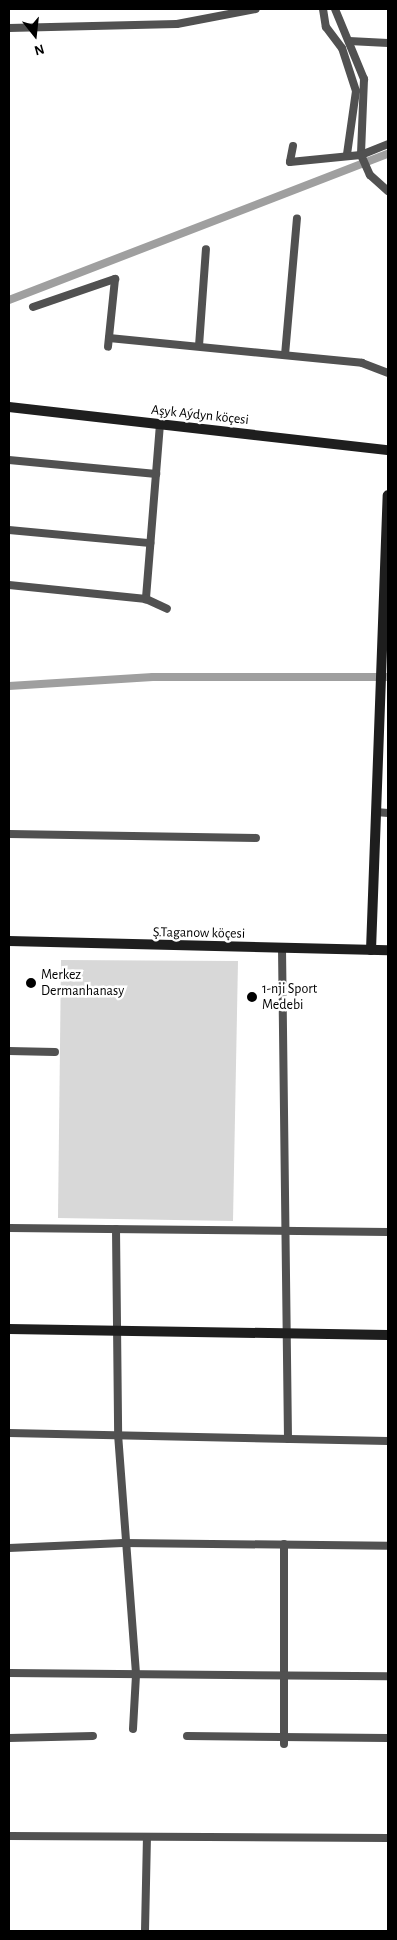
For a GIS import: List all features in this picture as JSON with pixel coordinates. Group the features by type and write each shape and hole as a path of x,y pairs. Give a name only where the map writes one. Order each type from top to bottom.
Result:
{"street":[{"path":"9,28 177,24 256,9"},
{"path":"323,9 326,27 342,48 356,91 347,154"},
{"path":"335,9 364,79 361,155 370,175 388,191"},
{"path":"349,41 388,43"},
{"path":"292,146 290,162 347,154 361,155 388,144"},
{"path":"285,355 298,219"},
{"path":"200,346 206,249"},
{"path":"33,307 115,279 108,342 200,346 362,363 388,373"},
{"name":"Aşyk Aýdyn köçesi","path":"9,408 388,450"},
{"path":"146,599 160,424"},
{"path":"9,460 156,474"},
{"path":"371,950 376,812 385,661 388,496"},
{"path":"9,530 150,543"},
{"path":"9,585 146,599 167,609"},
{"path":"376,812 388,813"},
{"path":"9,834 256,838"},
{"name":"Ş.Taganow köçesi","path":"9,941 388,950"},
{"path":"282,948 289,1333 288,1439"},
{"path":"9,1051 55,1052"},
{"path":"9,1228 388,1232"},
{"path":"116,1230 118,1434 123,1543 136,1675 134,1729"},
{"path":"9,1329 388,1335"},
{"path":"9,1433 388,1441"},
{"path":"9,1548 123,1543 388,1546"},
{"path":"284,1544 284,1744"},
{"path":"9,1673 388,1676"},
{"path":"9,1738 93,1736"},
{"path":"187,1736 388,1738"},
{"path":"9,1836 388,1838"},
{"path":"146,1931 147,1838"}],"shaded area":[{"path":"61,960 238,961 233,1221 58,1218"}],"waterway":[{"path":"9,300 388,154"},
{"path":"9,686 153,677 388,677"}],"place":[{"name":"Merkez Dermanhanasy","path":"31,983"},
{"name":"1-nji Sport Medebi","path":"252,997"}]}
